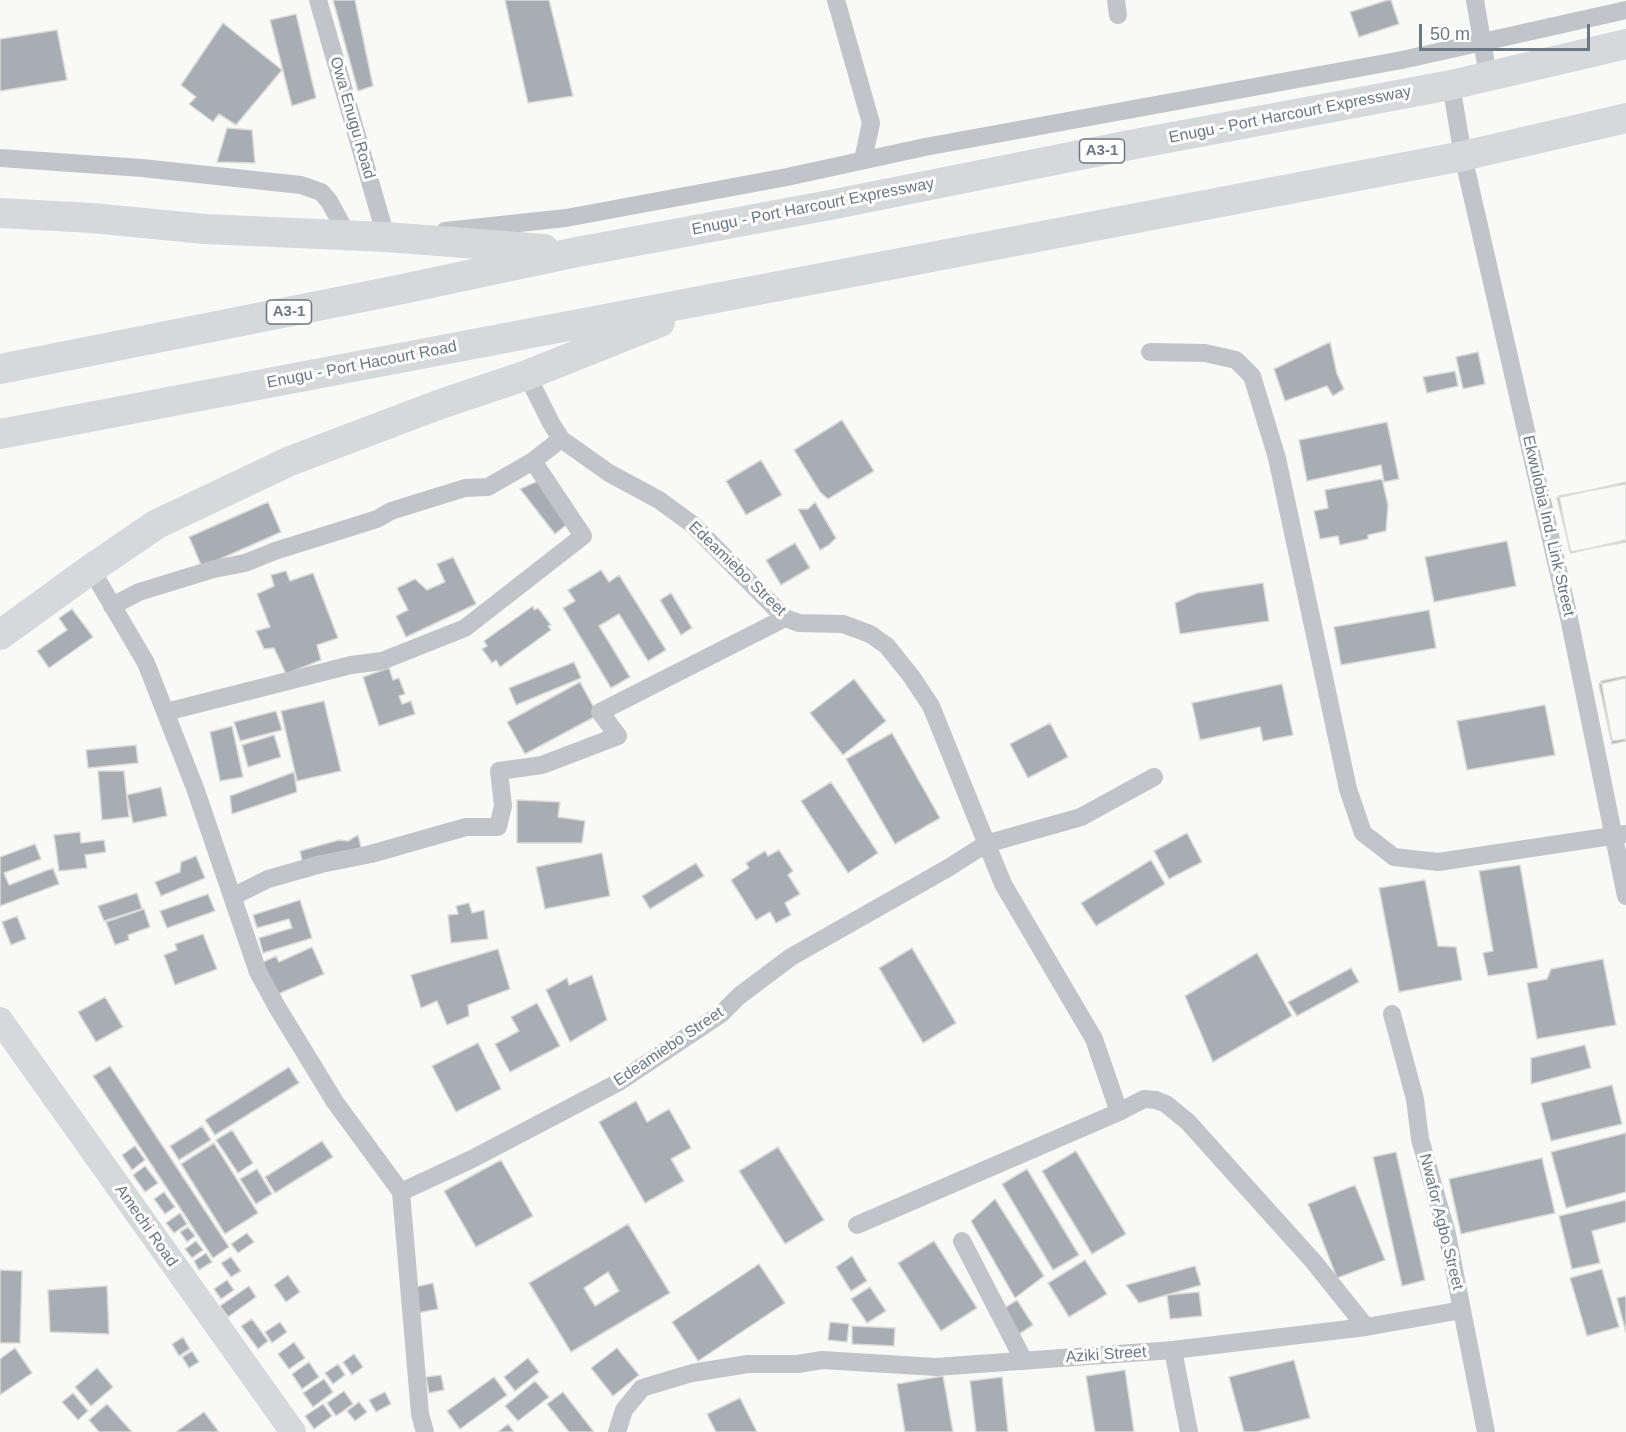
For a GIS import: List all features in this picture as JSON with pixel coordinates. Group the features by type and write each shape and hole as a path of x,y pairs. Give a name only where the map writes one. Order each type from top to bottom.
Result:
{"highway":[{"name":"Enugu - Port Harcourt Expressway","path":"0,369 577,252 830,206 1142,143 1451,85 1626,44"},
{"path":"0,635 157,524 290,461 438,405 527,375 725,296 1464,156 1626,118"},
{"path":"0,213 92,218 205,229 386,237 577,252"},
{"name":"Enugu - Port Hacourt Road","path":"0,434 725,296"}],"main road":[{"name":"Amechi Road","path":"0,1020 293,1432"}],"street":[{"name":"Owa Enugu Road","path":"318,0 386,237"},
{"path":"836,0 871,123 863,160"},
{"path":"1475,0 1488,76"},
{"path":"386,237 566,218 925,147 1402,60 1626,10"},
{"name":"Ekwulobia Ind. Link Street","path":"1451,85 1464,156 1620,835 1626,896"},
{"path":"0,158 142,168 301,184 325,196 348,236"},
{"path":"1150,352 1205,353 1236,360 1252,376 1278,458 1348,789 1363,833 1394,857 1438,862 1620,835"},
{"name":"Edeamiebo Street","path":"527,375 561,439 609,472 659,500 692,524 785,618 799,623 843,624 870,634 887,646 932,706 1003,884 1094,1040 1119,1112"},
{"path":"112,606 139,592 214,569 245,563 275,551 377,519 391,511 465,488 488,487 533,461 561,439"},
{"path":"166,712 328,670 382,661 465,628 584,536 533,461"},
{"path":"91,569 146,663 234,896 258,972 335,1102 401,1192 420,1414 425,1432"},
{"path":"234,896 268,879 321,864 371,854 466,827 498,827 503,806 499,771 542,765 618,736 600,712 785,618"},
{"name":"Edeamiebo Street","path":"401,1192 472,1159 619,1082 721,1014 739,996 791,957 986,844 1081,817 1154,777"},
{"name":"Nwafor Agbo Street","path":"1392,1014 1415,1099 1420,1139 1447,1233 1486,1432"},
{"path":"857,1225 1119,1112 1144,1099 1156,1100 1166,1104 1188,1122 1313,1261 1366,1327"},
{"path":"962,1241 1024,1361"},
{"name":"Aziki Street","path":"617,1432 624,1410 642,1388 692,1373 748,1364 798,1364 822,1360 936,1366 1173,1350 1366,1327 1462,1310"},
{"path":"1173,1350 1189,1432"}],"building":[{"path":"333,0 355,0 373,86 358,91"},
{"path":"505,0 549,0 573,96 528,103"},
{"path":"1391,0 1399,24 1359,37 1350,12"},
{"path":"296,14 316,98 292,106 270,20"},
{"path":"223,23 282,70 236,125 219,114 213,122 189,104 196,97 181,85"},
{"path":"57,30 67,80 0,91 0,39"},
{"path":"227,128 252,130 255,163 217,162"},
{"path":"1330,342 1337,374 1344,389 1333,396 1327,386 1285,401 1274,369"},
{"path":"1478,352 1485,384 1463,389 1456,357"},
{"path":"1455,371 1458,386 1427,393 1423,377"},
{"path":"842,420 874,471 828,499 820,492 794,450"},
{"path":"1387,422 1399,479 1384,482 1381,465 1307,481 1299,440"},
{"path":"761,460 782,495 746,515 726,481"},
{"path":"1382,479 1388,505 1386,531 1368,535 1368,539 1340,545 1338,536 1320,539 1314,511 1328,508 1325,490"},
{"path":"538,481 570,522 555,534 520,489"},
{"path":"1626,482 1626,540 1571,553 1557,498"},
{"path":"1626,484 1626,542 1570,552 1559,496"},
{"path":"268,502 281,532 202,567 189,537"},
{"path":"815,502 836,538 820,550 798,509 808,509"},
{"path":"1507,541 1516,586 1434,602 1425,557"},
{"path":"795,543 810,568 781,585 766,560"},
{"path":"453,557 476,604 406,637 396,616 408,610 397,588 415,579 427,590 445,582 437,564"},
{"path":"601,570 609,582 619,575 666,650 648,661 619,614 599,626 630,677 611,688 563,608 575,601 568,590"},
{"path":"286,571 290,581 313,573 338,638 317,645 321,660 286,674 274,648 264,649 256,631 270,627 257,594 274,586 271,575"},
{"path":"1263,583 1269,621 1180,634 1175,603 1197,593"},
{"path":"671,593 692,628 681,635 660,600"},
{"path":"533,606 534,610 538,608 551,625 548,626 551,630 500,667 496,660 492,663 482,649 487,646 484,641"},
{"path":"72,609 93,637 49,668 37,651 67,630 59,618"},
{"path":"1429,610 1436,648 1341,665 1334,627"},
{"path":"574,662 581,678 516,705 509,688"},
{"path":"389,668 393,680 399,678 405,694 399,696 402,704 411,701 415,714 379,726 363,677"},
{"path":"1626,676 1626,739 1612,741 1601,681"},
{"path":"1626,678 1626,741 1612,744 1599,684"},
{"path":"854,679 886,721 843,755 810,713"},
{"path":"580,682 598,715 525,754 507,722"},
{"path":"1282,684 1293,735 1263,741 1260,727 1200,740 1192,703"},
{"path":"324,701 341,771 297,781 281,711"},
{"path":"1545,705 1555,755 1467,770 1457,721"},
{"path":"276,711 282,730 240,741 234,722"},
{"path":"1050,723 1068,757 1028,778 1010,744"},
{"path":"232,726 243,777 220,781 210,732"},
{"path":"892,733 940,818 895,844 846,759"},
{"path":"274,735 281,757 248,767 242,745"},
{"path":"136,745 138,763 88,768 86,750"},
{"path":"98,771 124,771 129,817 102,820"},
{"path":"294,772 297,792 232,814 230,796"},
{"path":"831,782 878,853 848,873 801,801"},
{"path":"161,787 167,816 133,823 127,795"},
{"path":"517,800 560,802 558,817 585,821 582,843 517,843"},
{"path":"80,832 81,843 104,840 106,852 85,855 87,868 59,871 54,835"},
{"path":"1187,833 1202,862 1169,879 1154,851"},
{"path":"358,835 362,851 303,865 300,851 339,840 348,841"},
{"path":"35,844 41,859 4,873 9,885 53,868 59,884 0,906 0,857"},
{"path":"779,850 793,871 788,875 800,894 785,903 791,915 776,923 770,912 756,920 731,880 749,868 746,863 765,851 768,856"},
{"path":"602,853 610,896 545,909 536,867"},
{"path":"196,856 205,878 161,896 155,882 180,872 181,862"},
{"path":"1151,860 1165,884 1096,926 1081,903"},
{"path":"696,863 704,876 650,909 642,896"},
{"path":"1520,865 1538,968 1488,976 1483,953 1493,951 1479,871"},
{"path":"1425,880 1438,946 1456,947 1462,980 1399,992 1379,888"},
{"path":"137,893 142,909 104,921 98,906"},
{"path":"208,894 215,911 167,928 160,911"},
{"path":"300,900 312,938 263,953 259,938 292,928 289,919 257,928 253,915"},
{"path":"469,903 472,913 484,910 488,939 451,943 448,915 458,914 456,906"},
{"path":"144,909 150,927 128,935 129,940 115,945 106,922"},
{"path":"17,916 26,939 11,945 2,922"},
{"path":"203,934 217,969 175,985 164,955 177,950 175,944"},
{"path":"312,947 324,974 276,995 261,963 276,956 279,962"},
{"path":"912,948 956,1023 923,1043 879,968"},
{"path":"498,949 510,989 468,1005 469,1016 447,1025 437,1001 421,1008 411,975"},
{"path":"1257,953 1292,1016 1213,1062 1185,996"},
{"path":"1603,959 1616,1025 1537,1039 1527,983 1547,979 1551,969"},
{"path":"1351,968 1359,982 1297,1016 1288,1002"},
{"path":"592,975 607,1020 570,1042 546,990 567,978 569,985"},
{"path":"105,997 123,1027 96,1042 78,1012"},
{"path":"537,1003 560,1046 510,1072 495,1044 519,1031 511,1017"},
{"path":"478,1043 501,1089 456,1112 432,1066"},
{"path":"1585,1045 1591,1068 1531,1084 1531,1058"},
{"path":"110,1066 229,1247 213,1258 93,1076"},
{"path":"289,1067 299,1083 215,1135 205,1120"},
{"path":"1612,1085 1622,1124 1551,1141 1541,1103"},
{"path":"636,1101 647,1122 669,1109 691,1148 671,1159 684,1181 645,1203 599,1122"},
{"path":"202,1126 211,1140 179,1160 170,1146"},
{"path":"232,1130 253,1163 238,1173 216,1140"},
{"path":"1626,1133 1626,1192 1566,1208 1551,1152"},
{"path":"322,1141 333,1157 275,1193 265,1177"},
{"path":"214,1143 258,1213 225,1234 181,1164"},
{"path":"135,1146 145,1160 132,1170 122,1155"},
{"path":"778,1147 824,1220 785,1244 739,1171"},
{"path":"1076,1151 1126,1234 1092,1254 1042,1171"},
{"path":"1396,1152 1425,1280 1402,1286 1373,1157"},
{"path":"1542,1158 1555,1213 1461,1234 1449,1179"},
{"path":"501,1160 533,1216 476,1247 444,1191"},
{"path":"145,1166 158,1183 145,1192 133,1175"},
{"path":"257,1169 272,1194 256,1204 240,1179"},
{"path":"1027,1169 1079,1255 1053,1270 1002,1184"},
{"path":"1355,1185 1385,1260 1337,1278 1308,1204"},
{"path":"164,1192 175,1207 165,1214 154,1199"},
{"path":"995,1199 1044,1276 1015,1298 971,1221"},
{"path":"1626,1200 1626,1222 1592,1231 1600,1263 1572,1269 1559,1216"},
{"path":"180,1213 187,1224 174,1233 166,1223"},
{"path":"628,1224 670,1293 571,1352 529,1283","holes":["608,1272 619,1291 595,1306 584,1288"]},
{"path":"188,1227 195,1236 187,1242 180,1232"},
{"path":"247,1233 254,1242 238,1253 231,1244"},
{"path":"196,1241 203,1250 192,1258 185,1249"},
{"path":"934,1241 977,1308 941,1331 898,1263"},
{"path":"206,1253 212,1262 199,1270 194,1261"},
{"path":"852,1256 867,1281 851,1291 836,1267"},
{"path":"231,1257 241,1271 231,1277 221,1263"},
{"path":"1085,1260 1107,1294 1069,1317 1048,1283"},
{"path":"759,1264 785,1303 698,1361 672,1322"},
{"path":"1195,1266 1201,1285 1139,1303 1126,1285"},
{"path":"1602,1269 1619,1327 1587,1336 1570,1278"},
{"path":"0,1270 22,1271 20,1343 0,1343"},
{"path":"288,1275 300,1292 286,1302 274,1285"},
{"path":"227,1280 234,1290 221,1299 214,1289"},
{"path":"433,1283 438,1309 417,1313 411,1288"},
{"path":"107,1286 109,1334 50,1332 48,1290"},
{"path":"249,1286 256,1297 228,1317 220,1306"},
{"path":"870,1287 886,1311 867,1323 851,1299"},
{"path":"1199,1292 1202,1316 1170,1319 1167,1295"},
{"path":"1626,1296 1626,1333 1617,1298"},
{"path":"1017,1300 1033,1325 1019,1334 1003,1309"},
{"path":"252,1319 268,1341 258,1349 241,1326"},
{"path":"280,1322 287,1332 272,1343 265,1332"},
{"path":"830,1322 849,1324 847,1342 828,1340"},
{"path":"852,1326 895,1328 894,1346 852,1344"},
{"path":"183,1337 190,1349 179,1356 172,1344"},
{"path":"294,1342 305,1358 289,1369 278,1354"},
{"path":"15,1348 32,1373 0,1395 0,1359"},
{"path":"617,1348 639,1375 613,1396 591,1368"},
{"path":"192,1351 199,1362 189,1368 182,1357"},
{"path":"354,1354 363,1367 352,1375 343,1362"},
{"path":"528,1358 539,1372 515,1391 504,1377"},
{"path":"1294,1360 1310,1418 1256,1432 1244,1432 1229,1377"},
{"path":"309,1362 319,1377 302,1389 292,1374"},
{"path":"338,1364 345,1375 333,1384 325,1373"},
{"path":"97,1368 113,1387 91,1406 75,1387"},
{"path":"1125,1370 1134,1432 1095,1432 1086,1376"},
{"path":"441,1375 444,1390 429,1393 426,1377"},
{"path":"943,1376 953,1432 905,1432 897,1384"},
{"path":"494,1377 507,1395 460,1429 447,1411"},
{"path":"1002,1377 1008,1432 976,1432 970,1381"},
{"path":"324,1379 333,1392 313,1407 303,1393"},
{"path":"535,1381 549,1397 518,1421 505,1406"},
{"path":"344,1391 353,1404 336,1416 327,1403"},
{"path":"385,1392 391,1404 376,1412 369,1400"},
{"path":"563,1392 594,1432 569,1432 547,1404"},
{"path":"73,1393 88,1411 78,1420 62,1402"},
{"path":"740,1398 757,1432 716,1432 707,1414"},
{"path":"359,1402 367,1412 355,1421 347,1411"},
{"path":"107,1404 132,1432 99,1432 89,1420"},
{"path":"323,1404 332,1416 314,1429 305,1416"},
{"path":"204,1412 219,1432 177,1431"},
{"path":"508,1424 514,1432 498,1432"}]}
